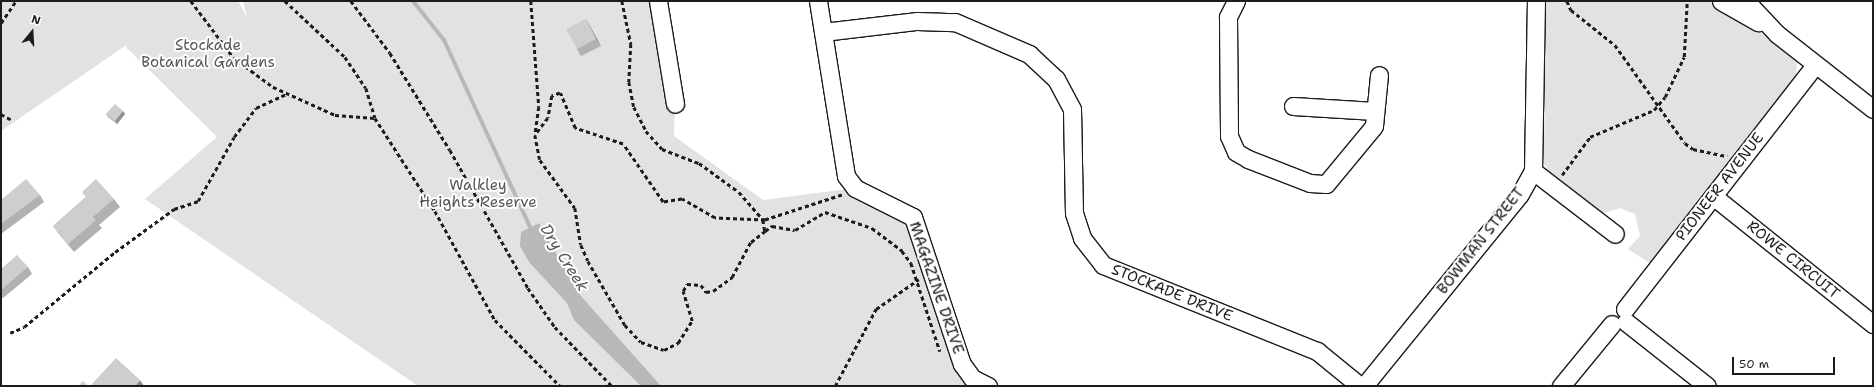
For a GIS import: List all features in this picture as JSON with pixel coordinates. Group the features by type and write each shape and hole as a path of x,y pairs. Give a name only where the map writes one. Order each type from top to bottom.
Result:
{"street":[{"path":"658,1 675,104"},
{"name":"MAGAZINE DRIVE","path":"818,1 846,176 856,188 913,217 962,364 972,378 988,386"},
{"path":"1236,1 1228,17 1229,136 1236,152 1310,183 1326,184 1374,126 1379,75"},
{"name":"BOWMAN STREET","path":"1364,386 1520,194 1533,171 1536,1"},
{"path":"1721,1 1728,1"},
{"path":"1721,1 1777,34"},
{"path":"1746,1 1777,34 1873,109"},
{"name":"STOCKADE DRIVE","path":"823,32 917,21 955,22 1030,54 1056,78 1072,109 1074,212 1082,238 1103,265 1317,351 1360,386"},
{"name":"PIONEER AVENUE","path":"1561,386 1621,318 1713,196 1815,65"},
{"path":"1293,106 1375,111"},
{"path":"1533,171 1615,234"},
{"name":"ROWE CIRCUIT","path":"1713,196 1873,324"},
{"path":"1621,318 1707,386"}],"path":[{"path":"1,23 16,1"},
{"path":"192,1 234,58 286,94 335,115 375,118"},
{"path":"285,1 345,56 366,88 375,118 435,211 495,320 560,386"},
{"path":"351,1 394,59 537,301 555,327 612,386"},
{"path":"531,1 539,107 535,135 540,160 575,208 581,245 626,325 641,342 664,350 678,343 692,321 683,291 687,284 701,285 706,292 723,286 746,258 751,242 765,231 772,226 795,230 825,212 872,228 888,238 911,263 915,283 942,356"},
{"path":"622,1 631,44 629,82 634,107 646,131 662,149 699,163 740,192 764,220 765,231"},
{"path":"1567,1 1571,10 1615,45 1693,150 1741,160"},
{"path":"1553,186 1590,137 1654,110 1659,105 1684,57 1687,1"},
{"path":"535,135 548,118 552,96 560,93 575,128 623,144 663,202 682,199 709,216 764,220 828,198 847,196"},
{"path":"10,333 24,327 114,252 174,209 198,201 256,108 286,94"},
{"path":"1,114 12,120"},
{"path":"835,386 876,309 915,283 920,275"}],"green space":[{"name":"Walkley Heights Reserve","path":"1,1 238,1 247,17 243,1 658,1 675,104 674,136 763,200 855,188 913,217 968,373 992,386 418,386 145,199 217,137 125,46 1,131"},
{"path":"1545,1 1713,1 1793,55 1797,63 1796,78 1650,263 1628,249 1640,236 1635,214 1620,208 1604,213 1597,211 1552,177 1544,164"}],"shaded area":[{"path":"539,223 580,295 661,386 641,386 574,320 567,303 529,262 520,246 521,232"}],"building":[{"path":"586,19 596,39 577,49 566,29"},
{"path":"115,104 123,111 115,121 106,114"},
{"path":"26,179 40,195 1,224 1,200"},
{"path":"96,179 114,199 93,217 96,220 68,244 53,226 86,197 82,192"},
{"path":"17,255 28,267 1,290 1,269"},
{"path":"116,358 140,380 135,386 90,386"},
{"path":"83,381 88,386 78,386"}],"waterway":[{"name":"Dry Creek","path":"413,1 444,40 532,231"}],"park label":[{"name":"Stockade Botanical Gardens","path":"208,54"}]}
